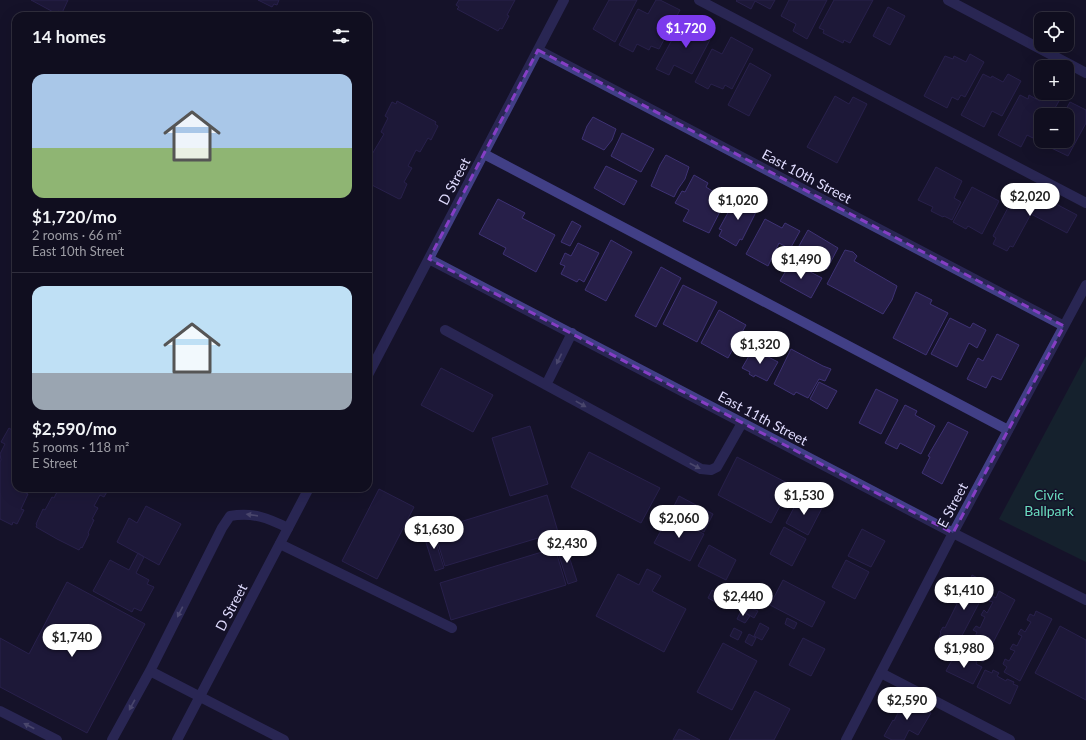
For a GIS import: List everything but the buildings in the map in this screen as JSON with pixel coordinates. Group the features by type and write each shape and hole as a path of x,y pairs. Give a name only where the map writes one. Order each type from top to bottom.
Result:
{"street":[{"name":"D Street","path":"372,367 564,0"},
{"path":"699,0 1086,203"},
{"path":"948,0 1086,73"},
{"name":"East 10th Street","path":"538,50 1064,326"},
{"path":"484,154 1008,430"},
{"name":"East 11th Street","path":"429,259 953,533 1086,600"},
{"name":"E Street","path":"846,740 953,533 1086,285"},
{"path":"445,330 701,469 711,470 717,468 742,423"},
{"path":"546,386 572,333"},
{"name":"D Street","path":"177,740 307,492"},
{"path":"112,740 150,671 222,528 230,516 240,514 267,518 288,528"},
{"path":"280,544 452,628"},
{"path":"150,671 284,740"},
{"path":"881,672 1010,740"},
{"path":"0,711 57,740"}],"highlighted area":[{"path":"538,50 1064,326 953,533 429,259"}],"green space":[{"name":"Civic Ballpark","path":"1086,356 1086,562 999,519"}]}
